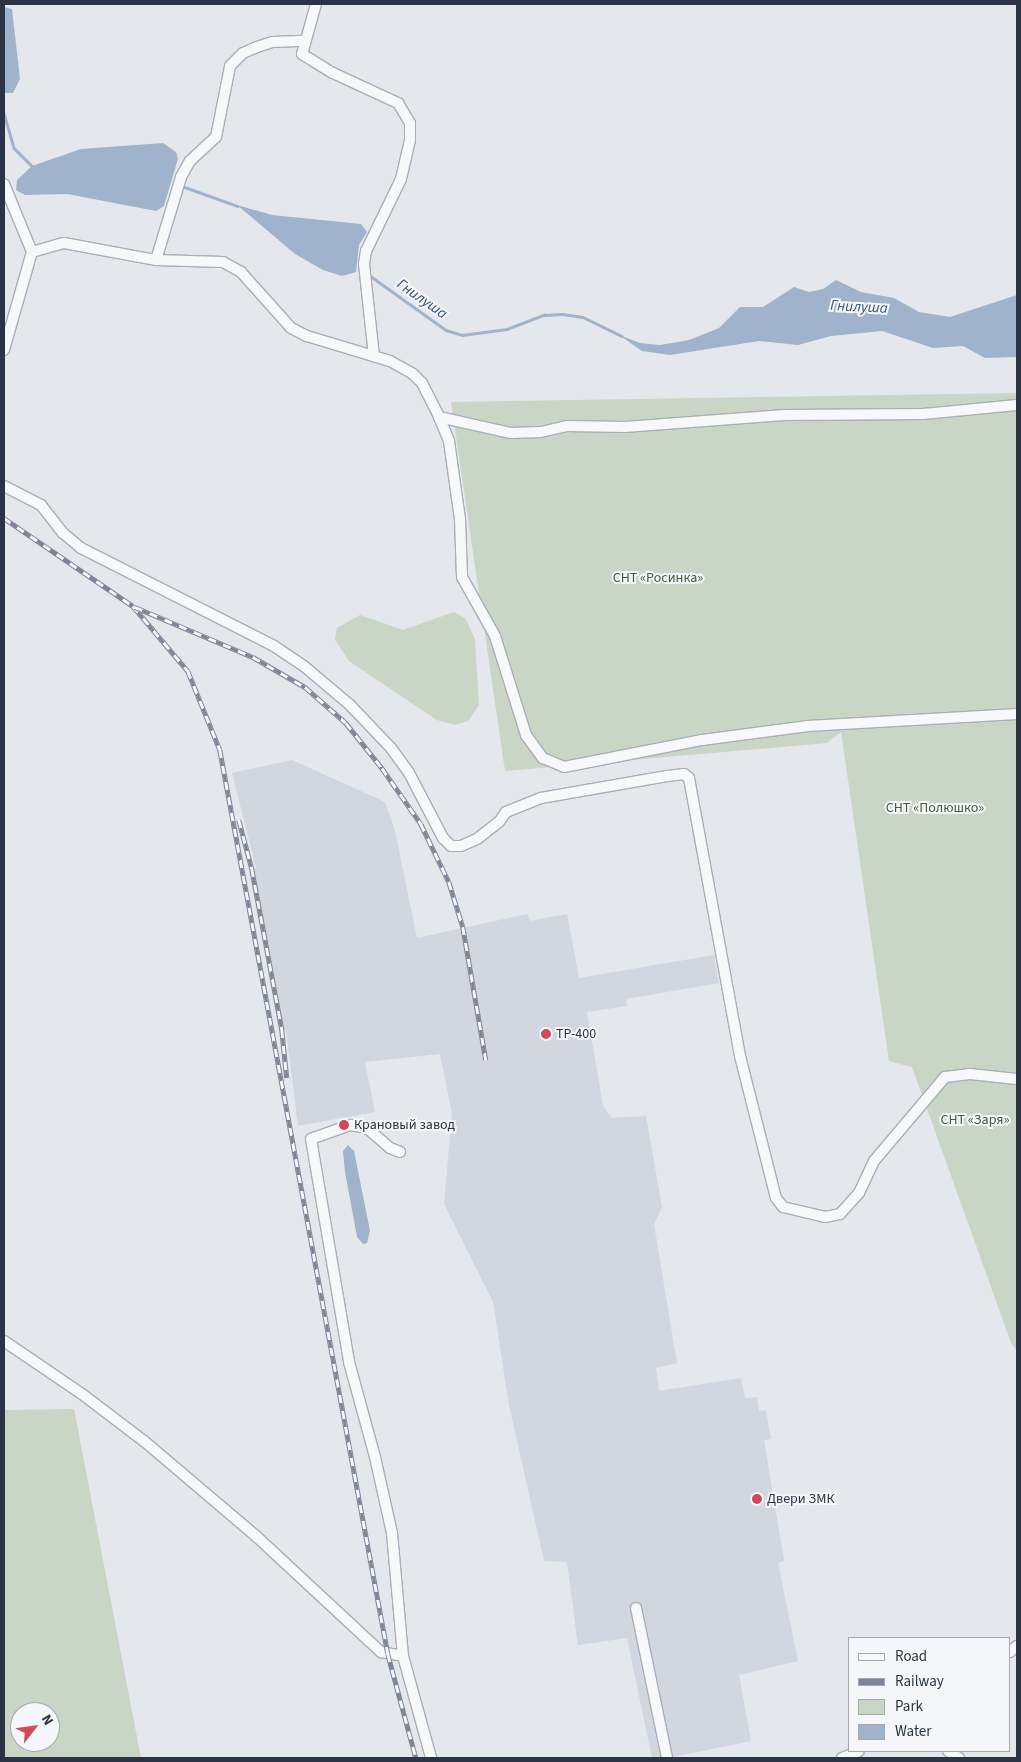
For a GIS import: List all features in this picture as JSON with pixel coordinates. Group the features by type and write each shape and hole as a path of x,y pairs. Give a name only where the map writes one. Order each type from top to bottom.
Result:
{"street":[{"path":"316,4 302,54 333,73 398,103 410,122 410,140 401,179 366,251 364,264 374,356"},
{"path":"156,260 180,177 190,161 216,136 230,66 243,53 257,47 305,41"},
{"path":"4,184 32,252 4,350"},
{"path":"32,252 64,243 156,260 223,262 241,272 292,328 374,356 413,374 422,383 439,417 448,441 460,519 462,577 466,589 495,636 526,735 543,758 564,767 702,740 808,726 1017,714"},
{"path":"439,417 511,432 540,432 567,426 625,427 785,415 923,414 1017,405"},
{"path":"4,486 41,505 63,533 81,548 274,646 305,667 348,704 390,748 408,771 443,838 451,846 460,846 477,839 499,822 506,812 541,798 667,776 684,774 689,778 740,1056 776,1198 783,1207 825,1217 840,1214 858,1193 874,1161 945,1077 970,1074 1017,1078"},
{"path":"400,1152 390,1148 367,1128 350,1125 311,1140 349,1362 375,1457 392,1533 403,1656 432,1758"},
{"path":"4,1341 82,1394 144,1441 256,1536 381,1652 403,1656"},
{"path":"636,1608 667,1758"},
{"path":"842,1758 857,1752"}],"shaded area":[{"path":"292,760 385,802 395,831 417,938 527,914 530,921 567,914 579,978 714,955 719,983 626,999 627,1006 587,1012 603,1106 612,1118 646,1116 662,1207 654,1224 677,1363 656,1368 659,1391 741,1378 745,1398 757,1397 759,1411 766,1410 771,1439 764,1440 784,1561 778,1563 798,1661 739,1675 751,1741 668,1758 652,1758 627,1638 578,1645 567,1562 544,1561 509,1405 493,1302 444,1204 452,1113 440,1054 365,1062 375,1112 298,1126 286,1030 279,1031 250,870 256,868 232,773"}],"green space":[{"name":"СНТ «Росинка»","path":"1017,393 1017,1351 1011,1343 912,1067 889,1061 841,732 827,743 505,771 451,402"},
{"path":"454,612 465,618 475,639 479,705 468,721 455,725 437,720 349,661 335,640 337,628 360,615 403,630"},
{"path":"74,1409 141,1758 4,1758 4,1410"}],"water":[{"path":"4,7 12,9 20,79 13,93 4,93"},
{"path":"163,143 176,152 178,159 164,206 156,211 67,194 25,195 16,190 17,180 32,166 81,149"},
{"path":"237,205 272,215 361,224 367,232 359,245 356,272 342,276 323,270 295,254"},
{"path":"836,280 861,292 894,298 919,312 950,317 1017,295 1017,357 985,358 963,346 933,348 882,331 831,336 798,345 759,341 670,355 642,351 619,335 640,343 660,345 689,340 719,328 740,307 763,307 794,287 809,292 823,289"},
{"path":"348,1145 354,1151 370,1231 367,1243 363,1244 357,1237 345,1172 343,1151"}],"waterway":[{"path":"4,113 14,148 33,167"},
{"name":"Гнилуша","path":"182,186 238,206"},
{"name":"Гнилуша","path":"369,275 446,330 462,335 507,329 544,315 562,314 583,317 622,336"}],"railway":[{"path":"4,518 133,606 188,671 220,750 388,1654 416,1758"},
{"path":"135,607 253,657 305,687 346,723 382,768 421,824 449,882 463,927 486,1060"},
{"path":"239,820 252,869 282,1030 287,1078"}],"place":[{"name":"ТР-400","path":"546,1034"},
{"name":"Крановый завод","path":"344,1125"},
{"name":"Двери ЗМК","path":"757,1499"}],"park label":[{"name":"СНТ «Полюшко»","path":"935,808"},
{"name":"СНТ «Заря»","path":"975,1120"}]}
